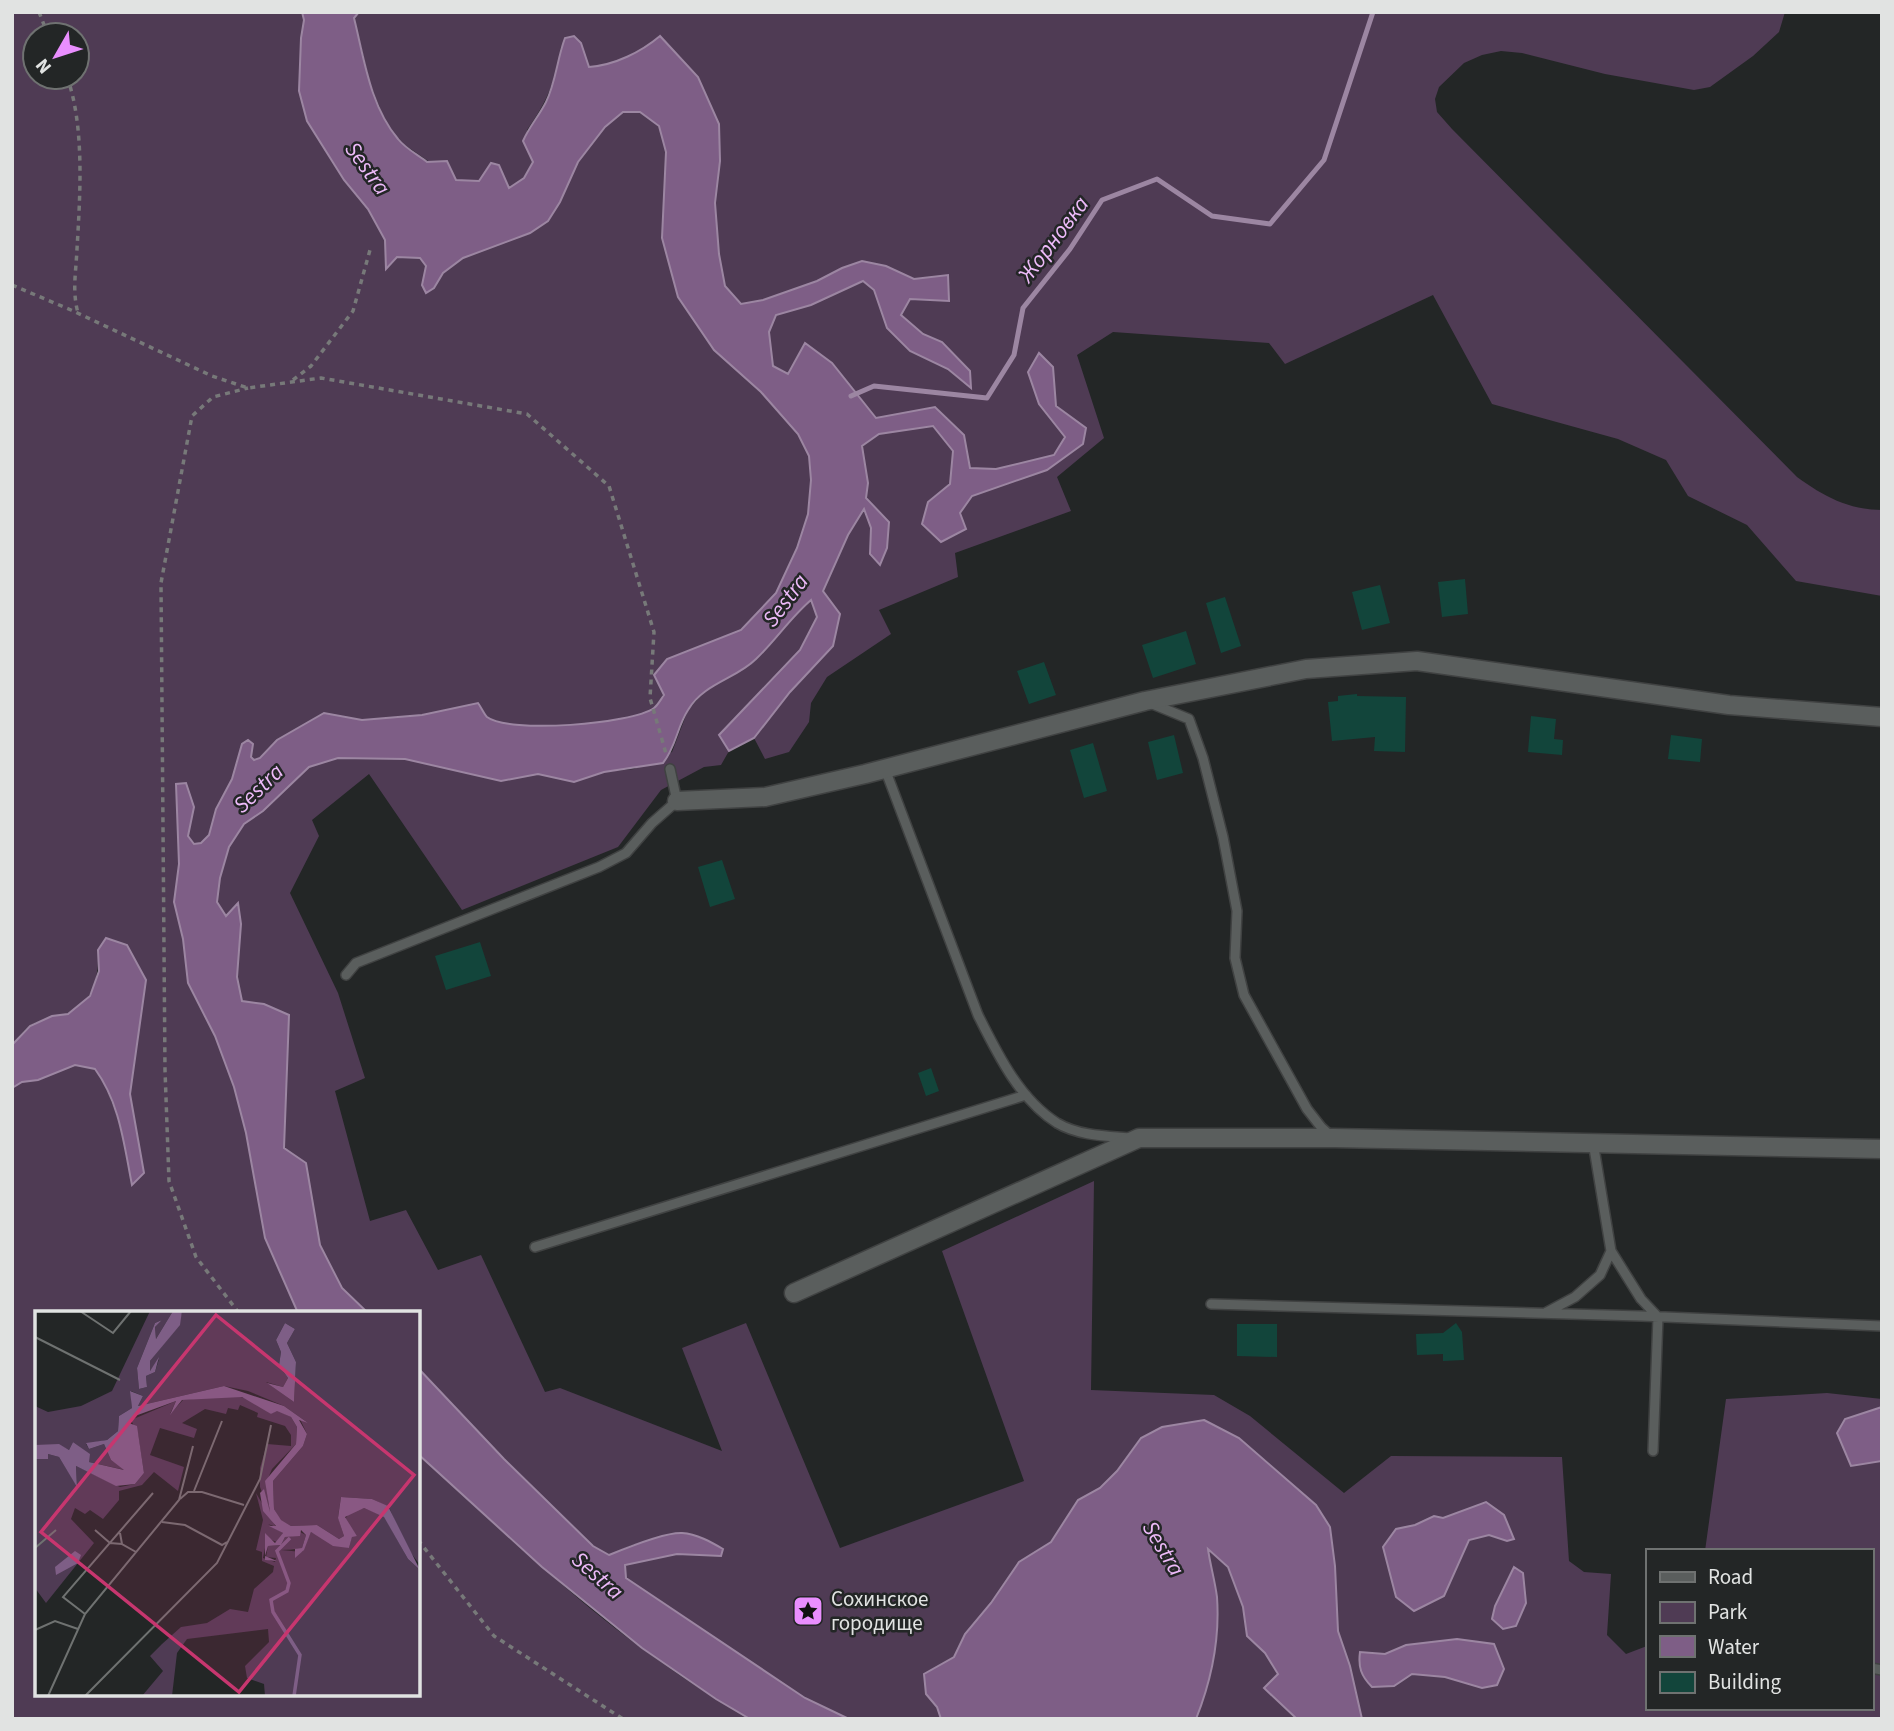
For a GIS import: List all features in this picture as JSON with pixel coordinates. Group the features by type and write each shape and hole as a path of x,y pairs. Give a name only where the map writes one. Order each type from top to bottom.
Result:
{"street":[{"path":"677,801 765,797 885,769 1145,701 1306,669 1417,661 1729,705 1882,717"},
{"path":"794,1293 1139,1138 1335,1138 1882,1149"}],"lane":[{"path":"1145,701 1189,719 1203,758 1223,837 1237,911 1235,958 1244,995 1307,1109 1321,1127 1335,1138"},
{"path":"346,975 356,963 599,867 626,853 652,823 677,801 670,769"},
{"path":"885,769 978,1015 997,1052 1026,1095 1058,1123 1091,1135 1139,1138"},
{"path":"535,1247 1026,1095"},
{"path":"1593,1142 1611,1251 1641,1299 1658,1317 1653,1451"},
{"path":"1545,1313 1574,1297 1600,1275 1611,1251"},
{"path":"1212,1304 1882,1326"}],"path":[{"path":"72,91 79,136 74,296 78,313"},
{"path":"292,382 311,366 353,311 370,250"},
{"path":"12,285 212,376 248,388"},
{"path":"237,1311 196,1257 169,1181 165,1070 161,583 192,416 213,397 248,388 321,378 527,414 610,486 654,632 650,698 670,769"},
{"path":"420,1543 494,1636 622,1719"}],"green space":[{"path":"12,12 302,12 304,20 301,38 307,121 344,180 368,209 385,240 386,268 397,257 420,258 426,266 422,285 434,288 443,273 463,258 530,233 548,221 578,162 605,127 623,112 640,112 659,126 666,152 662,238 761,392 798,434 809,456 811,480 808,514 797,548 776,593 741,630 667,659 666,684 661,701 645,713 600,722 545,726 500,722 487,717 478,703 422,715 362,720 324,713 277,740 260,758 254,760 242,744 232,779 216,809 209,835 201,843 193,845 188,836 194,806 177,785 179,864 174,902 183,939 234,1087 246,1133 265,1238 297,1311 35,1311 35,1696 420,1696 420,1456 540,1565 615,1628 668,1667 750,1719 12,1719 12,1088 22,1082 38,1080 75,1065 95,1069 104,1082 120,1124 144,1173 130,1094 146,980 98,950 96,979 83,1003 67,1014 31,1025 12,1045"},
{"path":"359,12 1785,12 1779,32 1753,56 1710,87 1694,90 1605,74 1522,53 1501,51 1464,63 1439,87 1435,99 1437,112 1797,477 1847,505 1882,510 1882,596 1796,581 1747,525 1688,496 1666,460 1618,439 1492,404 1433,295 1285,364 1269,343 1113,332 1077,355 1104,438 1057,477 1071,511 955,553 958,577 879,610 891,634 827,677 811,703 809,722 789,752 765,759 754,738 790,692 839,614 823,592 848,535 864,508 871,528 870,553 880,565 887,548 889,522 866,498 868,483 862,447 879,434 933,426 953,451 950,484 928,502 960,513 972,496 1047,470 1086,428 1056,406 1053,367 1039,404 1065,436 1054,455 996,469 970,468 964,435 936,407 876,418 805,343 788,374 773,366 769,332 776,314 811,305 863,281 874,290 887,328 909,351 948,369 970,387 970,371 942,342 923,334 901,315 910,299 948,275 914,279 886,266 842,268 817,281 763,300 741,304 725,286 719,254 715,203 720,161 719,124 660,36 626,57 589,67 581,43 561,47 550,90 527,130 534,161 524,178 508,188 491,163 479,181 456,180 399,141 386,123 370,83 354,17"},
{"path":"811,600 817,616 800,650 719,735 729,751 721,765 704,767 661,790 618,847 462,910 369,774 312,820 319,836 290,893 338,993 365,1078 335,1091 370,1221 406,1210 438,1270 481,1255 545,1392 560,1388 722,1451 682,1348 746,1323 840,1548 1024,1481 942,1251 1094,1181 1091,1390 1214,1395 1250,1416 1344,1493 1391,1456 1562,1457 1569,1561 1584,1572 1611,1574 1607,1635 1626,1654 1646,1646 1646,1710 1873,1710 1873,1549 1705,1549 1726,1399 1827,1393 1882,1399 1882,1719 1362,1719 1350,1666 1338,1631 1330,1527 1275,1470 1239,1438 1141,1438 1117,1471 1100,1488 1078,1500 1051,1542 1019,1562 991,1603 965,1634 954,1657 924,1674 926,1694 937,1707 941,1719 849,1719 805,1698 626,1578 625,1565 677,1554 720,1556 681,1532 632,1545 609,1555 593,1546 504,1459 420,1370 420,1311 366,1311 342,1288 320,1245 306,1163 284,1148 289,1015 264,1004 242,1001 237,978 241,924 238,904 226,917 217,902 220,878 229,847 244,824 263,811 309,767 338,758 405,759 501,780 538,774 574,782 604,772 634,769 672,752 688,710 707,689 755,661 787,623"},
{"path":"1207,1548 1228,1567 1243,1607 1247,1636 1265,1653 1278,1675 1264,1688 1297,1719 1196,1719 1210,1675 1216,1634 1215,1593"}],"water":[{"name":"Sestra","path":"302,12 359,12 354,18 369,81 388,126 398,139 427,162 447,161 456,180 479,181 491,163 499,165 509,188 524,178 533,162 523,141 549,94 565,38 574,36 581,43 589,67 627,57 660,36 698,77 719,124 720,161 715,203 719,254 725,286 741,304 763,300 817,281 862,261 886,266 914,279 948,275 949,301 910,299 901,315 923,334 942,342 970,371 971,388 948,369 910,351 887,328 874,290 863,281 811,305 776,315 769,332 773,366 788,374 805,343 832,363 876,418 935,407 964,435 970,468 996,469 1054,455 1065,437 1039,404 1028,372 1039,353 1053,367 1056,406 1086,428 1083,444 1047,470 972,496 960,513 966,529 941,542 922,524 928,502 950,484 953,451 933,426 879,434 862,446 868,483 866,498 889,522 887,548 880,565 870,554 871,528 864,509 848,535 823,591 840,614 833,646 790,692 754,738 729,751 719,735 800,650 817,617 811,600 748,666 711,687 695,701 684,717 663,763 604,772 574,782 538,774 501,781 405,759 338,758 309,767 263,811 244,824 229,847 220,878 217,902 226,916 238,903 241,924 237,977 242,1001 264,1004 289,1015 284,1148 306,1163 320,1245 342,1288 366,1311 297,1311 265,1238 246,1133 234,1087 215,1036 188,983 183,939 174,902 179,864 176,784 186,783 194,807 188,836 194,844 201,843 209,835 216,809 232,779 242,744 248,740 253,744 251,757 254,760 260,758 277,740 324,713 362,720 422,715 478,703 487,717 500,722 544,726 622,719 654,708 664,695 654,675 667,659 741,630 776,593 797,548 808,514 811,480 809,456 798,434 761,392 714,350 678,297 662,238 666,152 659,126 640,112 623,112 605,127 578,162 548,221 530,233 463,258 443,273 434,288 426,293 422,285 426,266 420,258 397,257 386,269 385,240 368,209 344,180 307,121 299,91 304,20"},
{"path":"106,938 127,945 146,980 130,1094 144,1173 132,1185 116,1110 95,1069 75,1065 38,1080 22,1082 12,1088 12,1045 30,1026 52,1016 68,1014 90,996 99,971 98,950"},
{"name":"Sestra","path":"420,1370 504,1459 593,1546 609,1555 656,1538 682,1533 709,1541 723,1549 721,1556 677,1554 625,1565 626,1578 805,1698 849,1719 750,1719 642,1648 542,1567 420,1456"},
{"path":"1882,1407 1882,1461 1851,1466 1837,1433 1845,1419"},
{"name":"Sestra","path":"1204,1420 1239,1438 1316,1505 1330,1527 1338,1631 1350,1666 1362,1719 1297,1719 1264,1688 1278,1674 1265,1653 1247,1636 1243,1607 1228,1567 1208,1549 1217,1597 1216,1644 1196,1719 941,1719 937,1707 926,1694 924,1674 954,1657 965,1634 991,1603 1019,1562 1051,1542 1078,1500 1100,1488 1117,1471 1141,1438 1162,1427"},
{"path":"1486,1502 1504,1515 1514,1539 1507,1541 1489,1535 1469,1540 1444,1596 1414,1611 1396,1597 1383,1547 1396,1529 1415,1525 1434,1516 1443,1518"},
{"path":"1514,1567 1523,1573 1526,1603 1516,1626 1503,1629 1492,1619 1495,1606"},
{"path":"1457,1639 1494,1644 1504,1669 1497,1685 1482,1688 1445,1677 1412,1674 1394,1686 1372,1687 1361,1671 1360,1652 1385,1654 1406,1645"}],"building":[{"path":"1465,579 1468,614 1442,617 1438,582"},
{"path":"1380,585 1390,623 1362,630 1352,592"},
{"path":"1225,597 1241,646 1221,653 1206,603"},
{"path":"1186,631 1196,664 1153,678 1142,645"},
{"path":"1044,662 1056,695 1029,704 1017,671"},
{"path":"1357,694 1406,697 1405,752 1374,751 1375,737 1332,741 1328,702 1338,701 1338,696"},
{"path":"1531,716 1556,719 1554,739 1563,740 1562,755 1528,752"},
{"path":"1174,735 1183,773 1157,780 1148,742"},
{"path":"1671,735 1702,739 1700,762 1668,759"},
{"path":"1093,743 1107,791 1084,798 1070,750"},
{"path":"722,860 735,899 710,907 698,867"},
{"path":"480,942 491,976 446,990 435,956"},
{"path":"931,1068 939,1091 926,1096 918,1073"},
{"path":"1456,1323 1462,1332 1464,1360 1443,1361 1443,1354 1417,1355 1416,1334 1443,1333"},
{"path":"1237,1324 1277,1324 1277,1357 1237,1356"}],"waterway":[{"name":"Жорновка","path":"851,396 874,386 987,398 1014,355 1023,308 1070,249 1102,200 1157,179 1212,216 1270,224 1324,160 1373,12"}],"place":[{"name":"Сохинское городище","path":"808,1611"}]}
